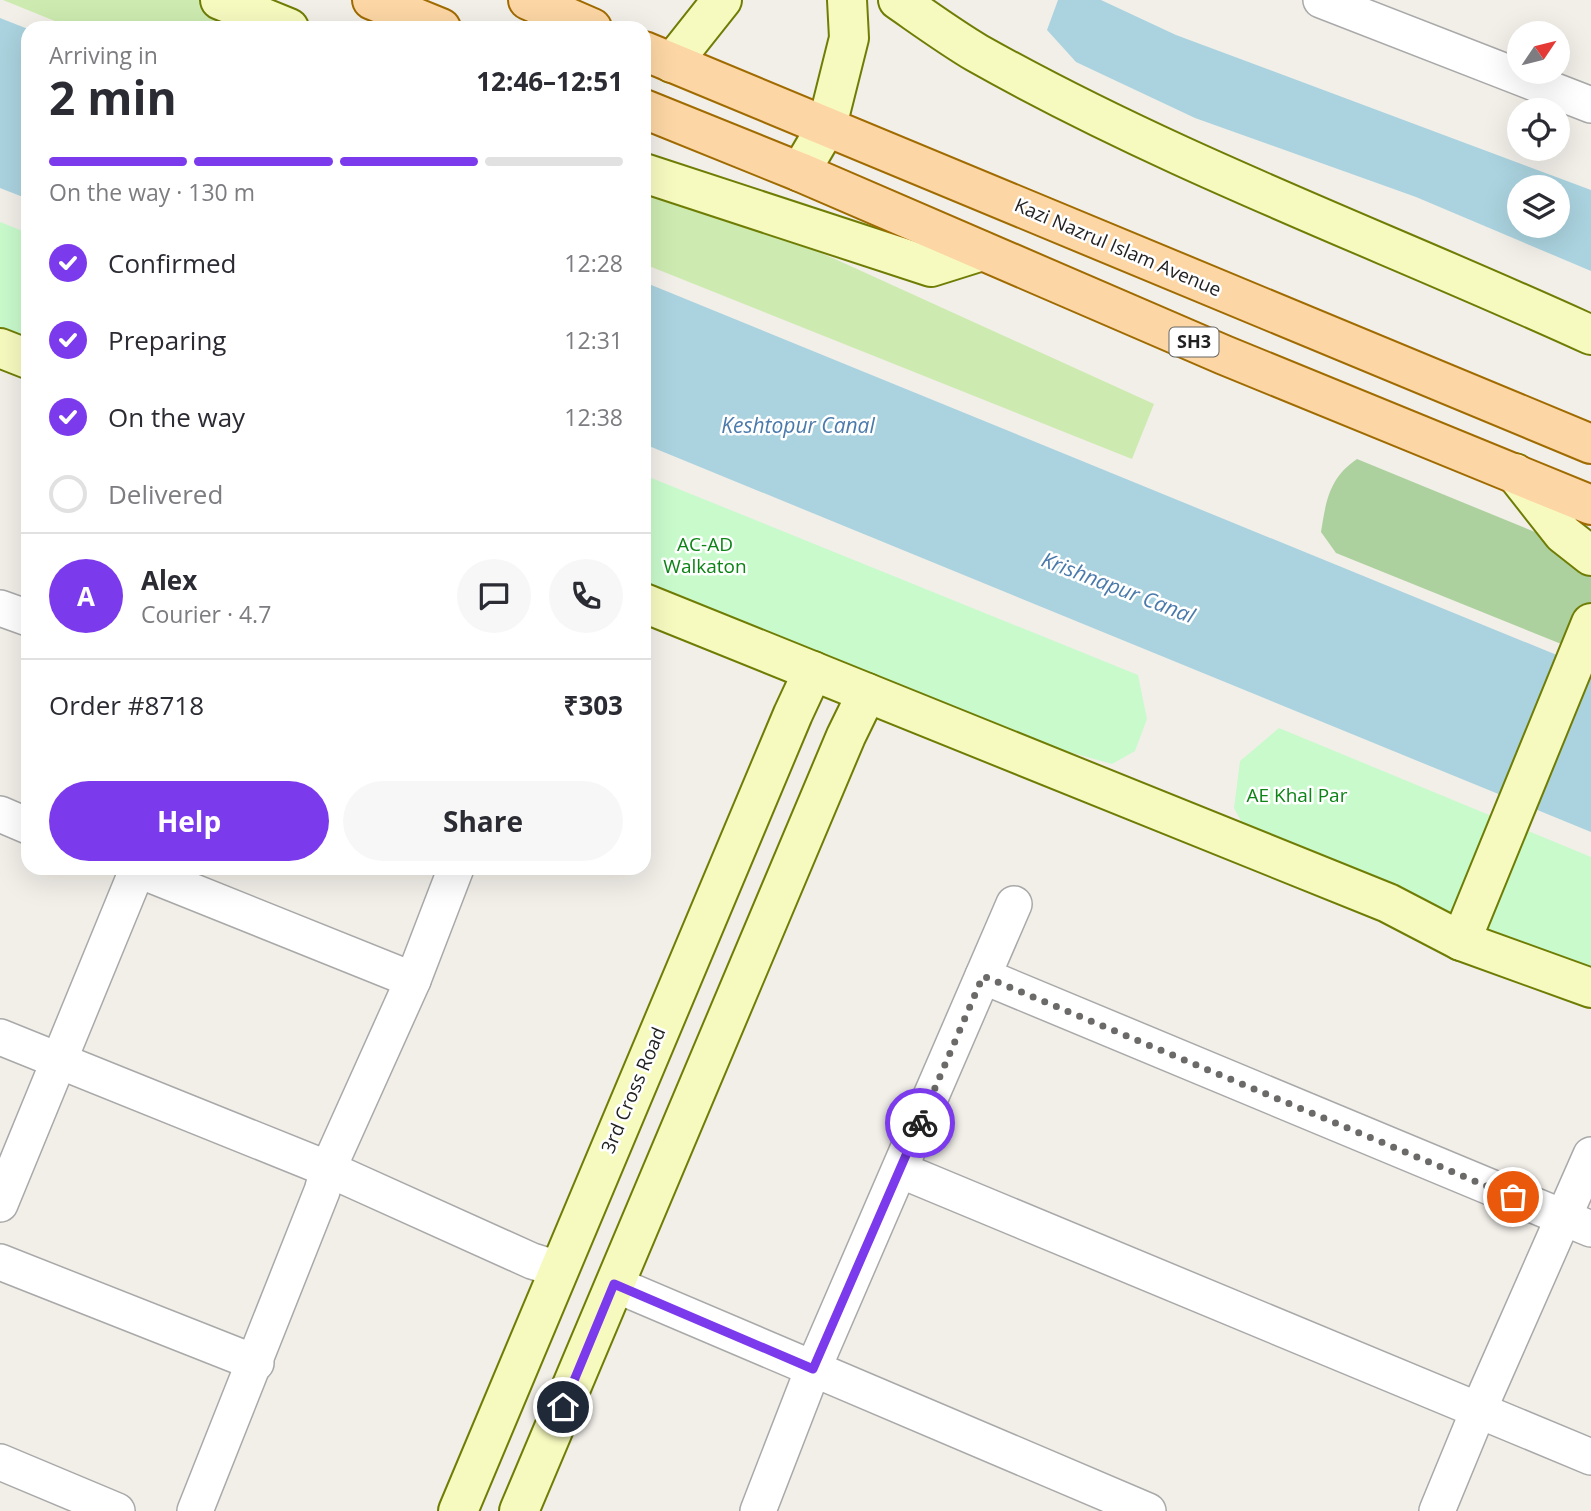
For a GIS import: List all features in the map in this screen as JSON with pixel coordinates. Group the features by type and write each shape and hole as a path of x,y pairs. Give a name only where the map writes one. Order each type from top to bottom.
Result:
{"main road":[{"path":"372,0 424,21"},
{"path":"528,0 576,21"},
{"name":"Kazi Nazrul Islam Avenue","path":"658,57 1591,444"},
{"name":"SH3","path":"651,112 800,172 1224,355 1591,505"}],"street":[{"path":"220,0 272,21"},
{"path":"658,57 722,0"},
{"path":"800,172 827,126 849,38 847,0"},
{"path":"898,0 977,53 1146,140 1591,335"},
{"path":"1321,0 1591,105"},
{"path":"651,175 931,267 982,251"},
{"path":"0,348 21,356"},
{"path":"1515,472 1563,534 1591,556"},
{"path":"651,606 1388,903 1461,941 1591,988"},
{"path":"0,608 21,616"},
{"path":"1461,941 1591,623"},
{"name":"3rd Cross Road","path":"458,1511 623,1115 813,671"},
{"path":"519,1511 867,693"},
{"path":"0,814 21,823"},
{"path":"0,1204 133,875"},
{"path":"153,875 413,980"},
{"path":"195,1511 256,1363 328,1169 413,980 453,875"},
{"path":"758,1511 813,1369 1014,904"},
{"path":"983,976 1577,1224"},
{"path":"0,1037 328,1169 531,1261 558,1269"},
{"path":"623,1115 676,1137"},
{"path":"1437,1511 1479,1409 1577,1224 1591,1155"},
{"path":"900,1170 1591,1457"},
{"path":"0,1262 256,1363"},
{"path":"614,1284 1148,1511"},
{"path":"491,1434 542,1456"},
{"path":"0,1462 117,1511"}],"green space":[{"path":"3,0 209,0 262,21 55,21"},
{"path":"651,181 835,259 1154,404 1132,459 651,267"},
{"path":"0,222 21,230 21,336 0,327"},
{"path":"1357,459 1591,555 1591,656 1336,553 1321,532 1325,510 1330,491 1340,474"},
{"name":"AC-AD Walkaton","path":"651,478 1138,675 1147,719 1135,751 1112,764 1062,750 651,589"},
{"name":"AE Khal Par","path":"1279,728 1591,857 1591,970 1248,834 1234,808 1240,761"}],"water":[{"path":"1058,0 1101,0 1176,35 1507,159 1507,161 1551,175 1507,175 1507,235 1416,197 1195,118 1076,62 1047,30"},
{"path":"0,18 21,26 21,196 0,188"},
{"path":"1570,182 1591,190 1591,271 1513,238 1570,238"},
{"name":"Keshtopur Canal","path":"651,285 1591,669 1591,832 651,447"}],"way so far":[{"path":"920,1123 983,976 1513,1197"}],"route":[{"path":"563,1407 614,1284 813,1369 920,1123"}],"water label":[{"name":"Krishnapur Canal","path":"1118,588"}]}
